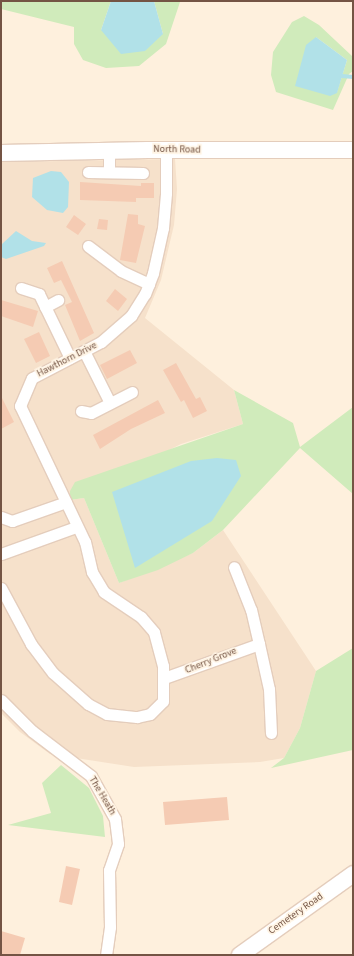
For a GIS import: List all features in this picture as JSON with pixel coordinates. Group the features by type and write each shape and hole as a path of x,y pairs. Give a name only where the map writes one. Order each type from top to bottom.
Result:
{"street":[{"name":"North Road","path":"1,153 166,150 353,150"},
{"name":"Hawthorn Drive","path":"1,588 28,641 53,673 79,697 107,714 137,717 150,714 162,701 164,678 160,650 154,632 141,617 104,592 92,572 85,542 76,527 66,502 20,406 32,378 101,342 131,316 149,284 163,228 166,193 166,150"},
{"path":"109,151 109,172"},
{"path":"88,172 143,173"},
{"path":"88,246 121,271 149,284"},
{"path":"21,288 39,294 70,358"},
{"path":"45,307 58,300"},
{"path":"84,351 110,403"},
{"path":"81,411 91,413 132,392"},
{"path":"1,517 12,521 66,502"},
{"path":"1,554 76,527"},
{"path":"234,567 251,610 259,644 269,689 271,733"},
{"name":"Cherry Grove","path":"164,678 259,644"},
{"name":"The Heath","path":"1,700 32,731 91,776 115,819 118,844 109,870 110,926 106,955"},
{"name":"Cemetery Road","path":"240,955 353,874"}],"shaded area":[{"path":"175,159 177,189 174,225 161,280 145,318 234,390 243,424 181,444 70,500 84,498 119,583 193,553 223,530 316,671 300,728 284,758 260,762 134,767 50,754 20,732 1,713 1,162"}],"green space":[{"path":"1,1 111,1 101,30 163,34 154,1 180,2 166,44 139,66 106,68 83,60 74,44 74,27 1,9"},
{"path":"304,16 319,25 352,56 353,71 349,74 333,110 276,92 271,75 273,52 292,22","holes":["316,37 347,60 337,92"]},
{"path":"234,390 293,423 300,447 353,407 353,494 300,448 223,530 193,553 158,570 119,583 84,498 70,500 70,491 75,482 243,424"},
{"path":"353,648 353,750 271,768 284,758 300,728 316,671"},
{"path":"61,765 89,788 103,816 105,837 8,825 51,813 42,783"}],"water":[{"path":"111,1 154,1 163,34 145,51 121,54 101,30"},
{"path":"316,37 347,60 337,93 330,96 295,86 306,45"},
{"path":"51,171 61,172 69,182 68,207 63,213 47,210 32,197 33,178"},
{"path":"16,231 32,241 46,243 44,246 6,259 1,257 2,244"},
{"path":"217,458 236,460 241,476 212,521 135,568 112,492 191,461"}],"building":[{"path":"80,182 141,186 141,183 154,183 154,198 136,198 136,202 80,200"},
{"path":"128,214 138,215 138,224 145,226 136,263 120,260"},
{"path":"74,215 86,224 78,235 66,227"},
{"path":"99,219 108,220 107,230 97,229"},
{"path":"62,261 94,333 80,341 65,305 72,302 61,280 54,283 47,268"},
{"path":"115,289 127,299 118,311 106,301"},
{"path":"1,300 38,311 33,327 1,316"},
{"path":"39,332 50,356 36,363 24,339"},
{"path":"130,350 137,363 107,379 100,365"},
{"path":"176,363 196,399 200,397 207,411 193,418 184,400 181,402 163,370"},
{"path":"1,396 14,422 1,429"},
{"path":"158,400 165,413 131,429 100,449 93,435"},
{"path":"227,797 229,820 165,825 163,802"},
{"path":"66,866 80,869 72,905 59,902"},
{"path":"1,931 25,938 20,955 1,955"}],"waterway":[{"path":"342,76 353,77"}]}
